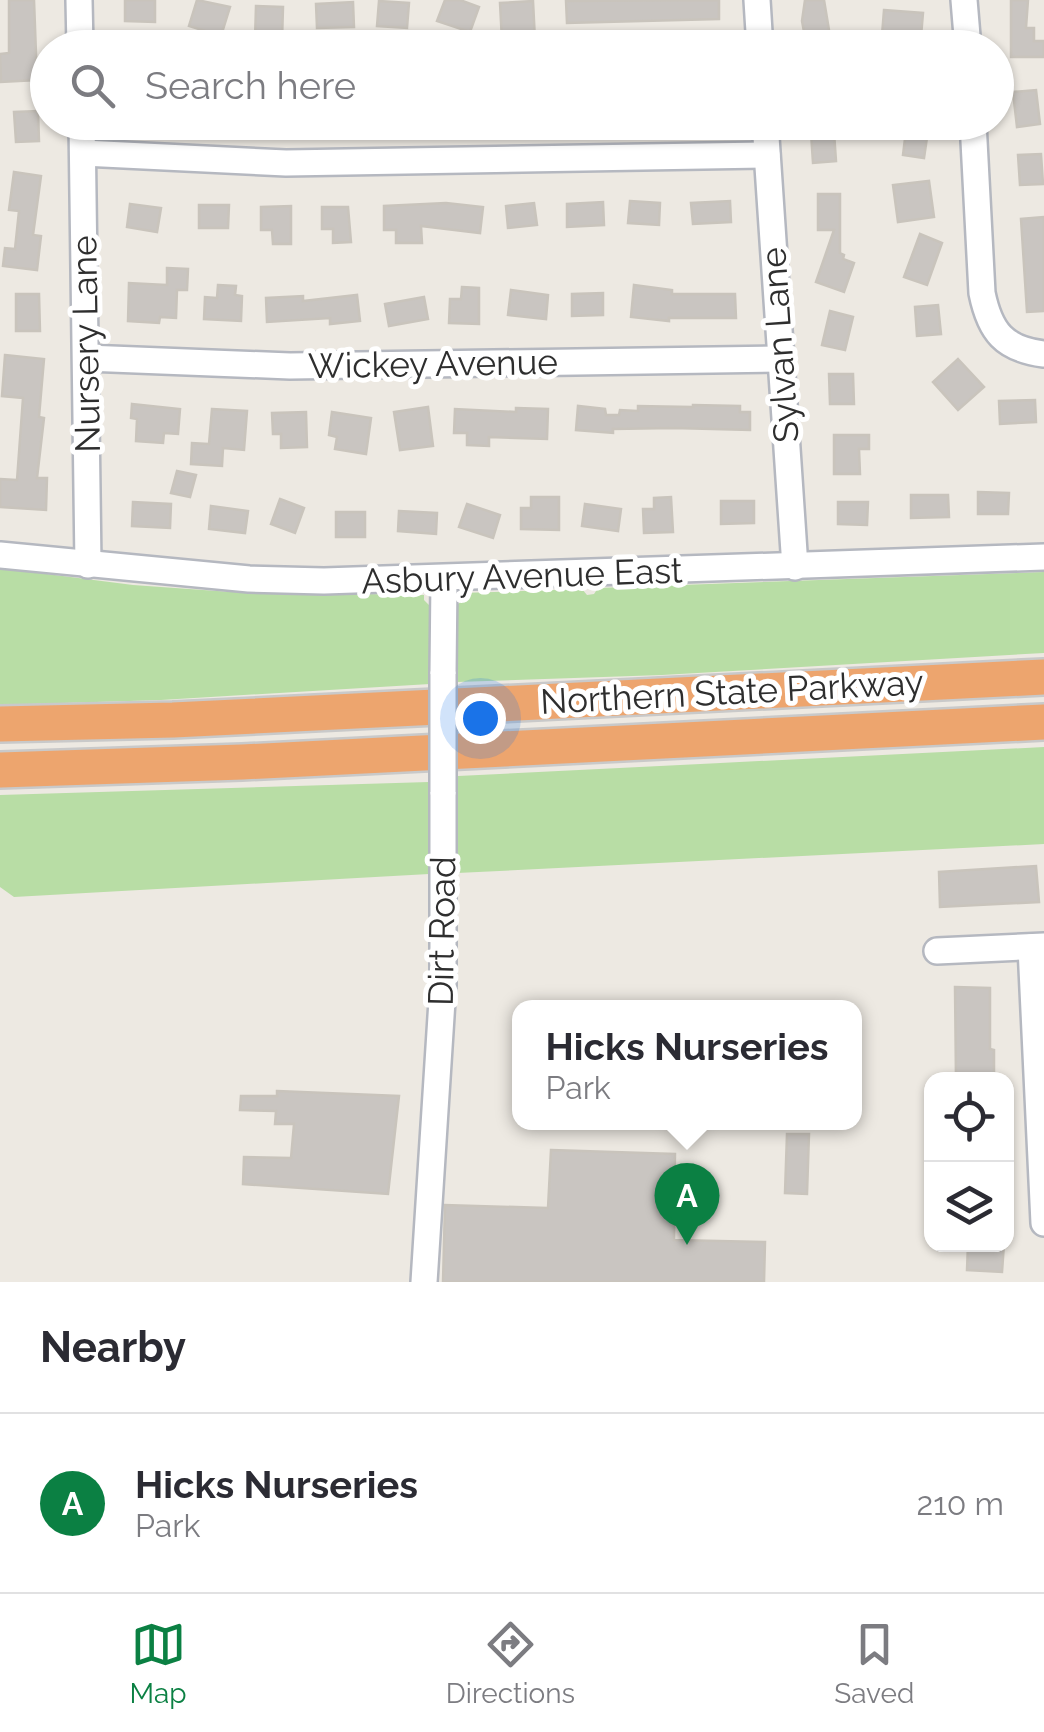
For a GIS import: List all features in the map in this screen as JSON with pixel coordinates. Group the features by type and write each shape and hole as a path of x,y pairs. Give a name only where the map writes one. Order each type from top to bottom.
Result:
{"highway":[{"name":"Northern State Parkway","path":"0,724 172,720 1044,676"},
{"name":"Northern State Parkway","path":"0,770 242,762 1044,722"}],"street":[{"path":"79,0 80,30"},
{"path":"757,0 759,30"},
{"path":"964,0 966,30"},
{"name":"Nursery Lane","path":"82,140 88,565"},
{"name":"Sylvan Lane","path":"767,140 795,566"},
{"path":"974,140 986,314 1000,337 1011,346 1044,354"},
{"path":"82,153 286,163 768,155"},
{"name":"Wickey Avenue","path":"86,358 290,366 781,359"},
{"name":"Asbury Avenue East","path":"0,555 248,580 444,580 1044,557"},
{"name":"Dirt Road","path":"424,1282 444,985 444,580"},
{"path":"936,952 1038,946 1044,1223"}],"green space":[{"path":"0,568 133,585 231,592 424,595 429,605 430,684 0,705"},
{"path":"1044,572 1044,653 662,675 457,682 457,605 463,600 462,593 582,589 587,595 598,588"},
{"path":"1044,747 1044,844 457,873 458,776"},
{"path":"429,782 429,874 14,897 0,887 0,795"}],"building":[{"path":"9,0 34,0 30,80 1,82 0,54 9,53"},
{"path":"125,0 155,0 155,22 125,21"},
{"path":"197,0 230,7 223,30 189,26"},
{"path":"445,0 460,0 479,7 471,30 437,21"},
{"path":"719,0 719,19 567,23 566,1"},
{"path":"805,0 824,0 829,30 804,30"},
{"path":"1011,0 1028,0 1026,28 1034,28 1034,41 1044,41 1044,57 1014,57"},
{"path":"379,1 409,3 407,28 377,26"},
{"path":"533,1 534,30 501,30 500,3"},
{"path":"353,2 354,27 317,28 316,4"},
{"path":"256,6 283,7 282,30 255,30"},
{"path":"884,10 923,13 922,30 882,30"},
{"path":"1036,90 1040,124 1017,127 1014,92"},
{"path":"30,111 30,140 39,141 16,142 14,112"},
{"path":"811,140 835,140 836,161 813,163"},
{"path":"905,140 927,140 924,158 903,155"},
{"path":"1041,154 1043,184 1020,185 1018,155"},
{"path":"14,172 41,176 33,235 41,236 37,270 3,266 5,248 15,249 19,211 9,210"},
{"path":"929,181 934,217 898,222 893,185"},
{"path":"818,194 840,194 840,253 843,259 854,263 844,292 816,282 834,230 818,230"},
{"path":"630,201 660,203 659,225 628,223"},
{"path":"730,201 731,222 693,224 691,203"},
{"path":"603,202 604,225 567,227 567,204"},
{"path":"446,203 483,207 480,233 421,226 422,243 396,243 396,230 384,230 384,206"},
{"path":"534,203 537,225 508,228 506,206"},
{"path":"130,204 161,208 157,232 127,227"},
{"path":"199,205 229,205 228,228 199,228"},
{"path":"291,206 291,244 273,244 272,230 261,230 261,207"},
{"path":"322,207 348,207 351,242 333,243 333,229 322,229"},
{"path":"1044,217 1044,311 1027,312 1021,219"},
{"path":"920,234 942,243 927,285 904,277"},
{"path":"167,268 188,269 187,290 177,290 176,318 160,317 159,323 128,321 129,283 167,285"},
{"path":"218,285 236,286 235,295 242,296 241,321 204,319 205,297 217,298"},
{"path":"634,285 672,290 672,294 735,294 736,318 669,321 631,317"},
{"path":"462,287 479,288 479,324 449,323 450,299 461,299"},
{"path":"511,290 548,295 546,319 508,315"},
{"path":"603,293 603,315 572,316 572,294"},
{"path":"16,294 39,294 40,331 16,331"},
{"path":"357,295 360,321 330,324 330,318 267,322 266,298 303,296 303,301"},
{"path":"424,297 428,319 389,326 385,304"},
{"path":"938,305 941,334 917,336 915,307"},
{"path":"830,311 853,317 845,350 822,345"},
{"path":"5,355 44,359 39,417 44,418 37,478 47,478 46,510 0,507 0,479 17,480 23,398 2,396"},
{"path":"958,359 984,387 958,410 933,382"},
{"path":"829,374 853,374 854,404 830,404"},
{"path":"1035,400 1036,422 1000,424 999,401"},
{"path":"132,404 180,409 178,434 164,433 163,443 136,441 137,419 131,418"},
{"path":"578,406 619,415 620,410 638,411 638,406 740,406 740,412 750,412 750,430 576,430"},
{"path":"428,407 433,446 400,450 394,412"},
{"path":"516,408 548,409 547,439 489,437 489,446 467,445 467,433 454,433 455,409 516,412"},
{"path":"212,409 247,411 244,450 223,448 222,466 191,464 192,443 209,444"},
{"path":"306,412 307,447 281,448 281,434 273,434 272,413"},
{"path":"332,412 371,418 366,454 335,449 337,437 329,435"},
{"path":"834,435 869,435 869,449 859,449 860,474 834,474"},
{"path":"177,471 196,475 190,497 171,493"},
{"path":"978,492 1009,493 1008,514 978,514"},
{"path":"911,495 948,495 949,517 911,518"},
{"path":"531,497 559,497 559,530 521,529 521,508 531,508"},
{"path":"671,497 673,532 644,533 643,509 654,509 654,498"},
{"path":"280,499 304,508 295,533 271,524"},
{"path":"721,501 754,501 754,523 721,524"},
{"path":"133,502 171,504 170,528 132,526"},
{"path":"838,502 868,502 867,525 838,524"},
{"path":"467,504 500,515 493,538 459,527"},
{"path":"585,504 621,509 618,531 582,526"},
{"path":"211,506 248,511 245,533 209,529"},
{"path":"399,511 437,513 436,534 398,531"},
{"path":"336,512 365,512 365,537 336,537"},
{"path":"1036,866 1039,902 940,907 939,872"},
{"path":"955,987 990,988 994,1072 956,1072"},
{"path":"277,1091 399,1096 388,1194 243,1184 244,1157 291,1158 294,1124 275,1124 276,1111 240,1110 241,1096 277,1096"},
{"path":"787,1134 809,1134 807,1194 785,1193"},
{"path":"551,1150 675,1154 674,1240 765,1242 764,1282 443,1282 445,1205 548,1208"},
{"path":"968,1252 1003,1252 1002,1272 967,1270"}],"place":[{"name":"Hicks Nurseries","path":"687,1245"}]}
